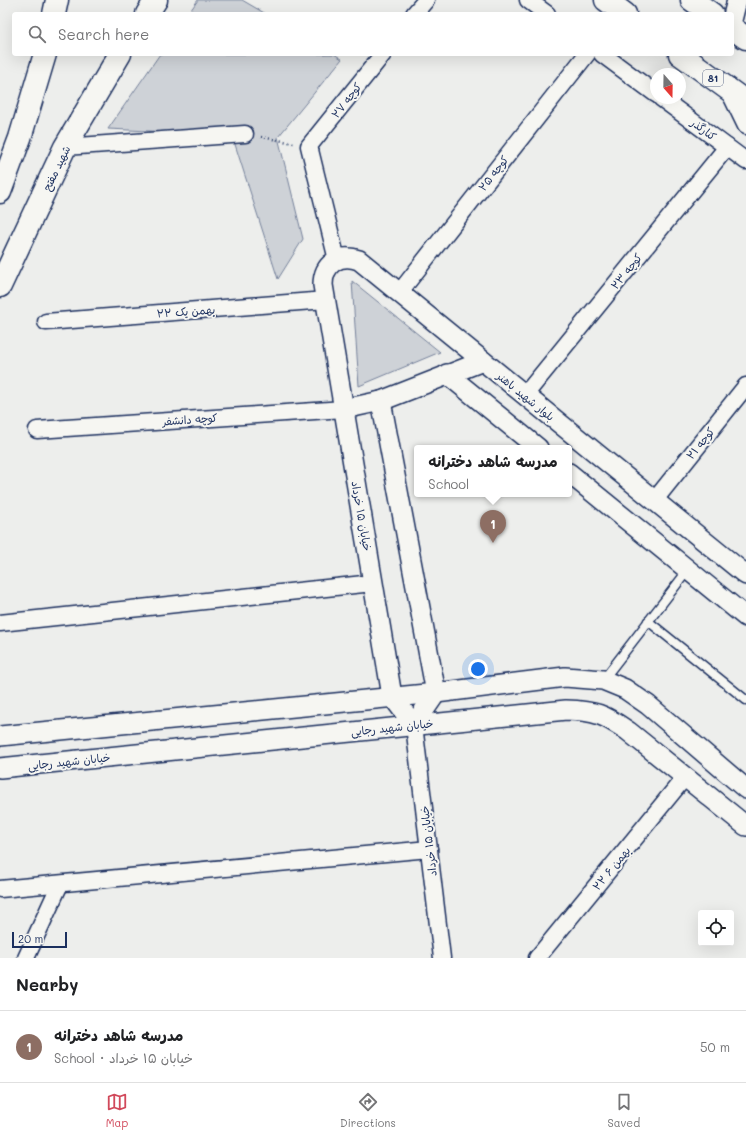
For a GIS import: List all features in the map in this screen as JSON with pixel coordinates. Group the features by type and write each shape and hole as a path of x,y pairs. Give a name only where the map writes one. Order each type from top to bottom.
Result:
{"main road":[{"path":"54,12 57,0"},
{"path":"148,12 156,0"},
{"path":"606,0 622,12"},
{"path":"692,0 709,12"},
{"path":"734,29 746,38"},
{"path":"0,192 20,138 44,56"},
{"name":"شهید مفتح","path":"0,286 65,147 119,56"},
{"name":"81","path":"683,56 746,102"}],"street":[{"path":"416,12 426,0"},
{"path":"528,0 544,12"},
{"path":"734,12 737,0"},
{"name":"کوچه ۲۷","path":"309,146 381,56"},
{"name":"کوچه ۲۵","path":"399,293 585,56"},
{"path":"605,56 650,90"},
{"path":"728,90 746,126"},
{"name":"کنارگذر","path":"669,104 746,161"},
{"path":"65,147 245,134"},
{"path":"309,146 337,260 326,270 323,277 326,300"},
{"name":"کوچه ۲۳","path":"525,395 727,147"},
{"name":"بلوار شهید باهنر","path":"337,260 344,257 359,260 746,575"},
{"name":"۲۲ بهمن یک","path":"46,322 326,300"},
{"name":"خیابان ۱۵ خرداد","path":"326,300 392,696 414,725 442,958"},
{"path":"344,409 381,401 483,361"},
{"path":"447,374 534,445"},
{"name":"کوچه ۲۱","path":"654,500 746,386"},
{"path":"381,401 436,693 414,725"},
{"name":"کوچه دانشفر","path":"37,430 344,409"},
{"path":"572,475 746,617"},
{"path":"0,623 373,583"},
{"path":"0,736 392,696 436,693 565,677 603,680 626,690 648,705 746,789"},
{"name":"خیابان شهید رجایی","path":"0,768 566,710 591,711 610,719 628,731 746,826"},
{"name":"۲۲ بهمن ۶","path":"538,958 685,777"},
{"path":"1,891 60,884 429,849"},
{"path":"26,958 60,884"}],"lane":[{"path":"603,680 688,570"},
{"path":"648,621 746,700"}],"path":[{"path":"245,134 309,146"}],"shaded area":[{"path":"198,0 242,0 263,12 189,12"},
{"path":"159,56 337,56 342,59 278,137 303,239 278,279 232,135 108,129"},
{"path":"352,281 440,352 359,386"}],"place":[{"name":"مدرسه شاهد دخترانه","path":"493,543"}]}
